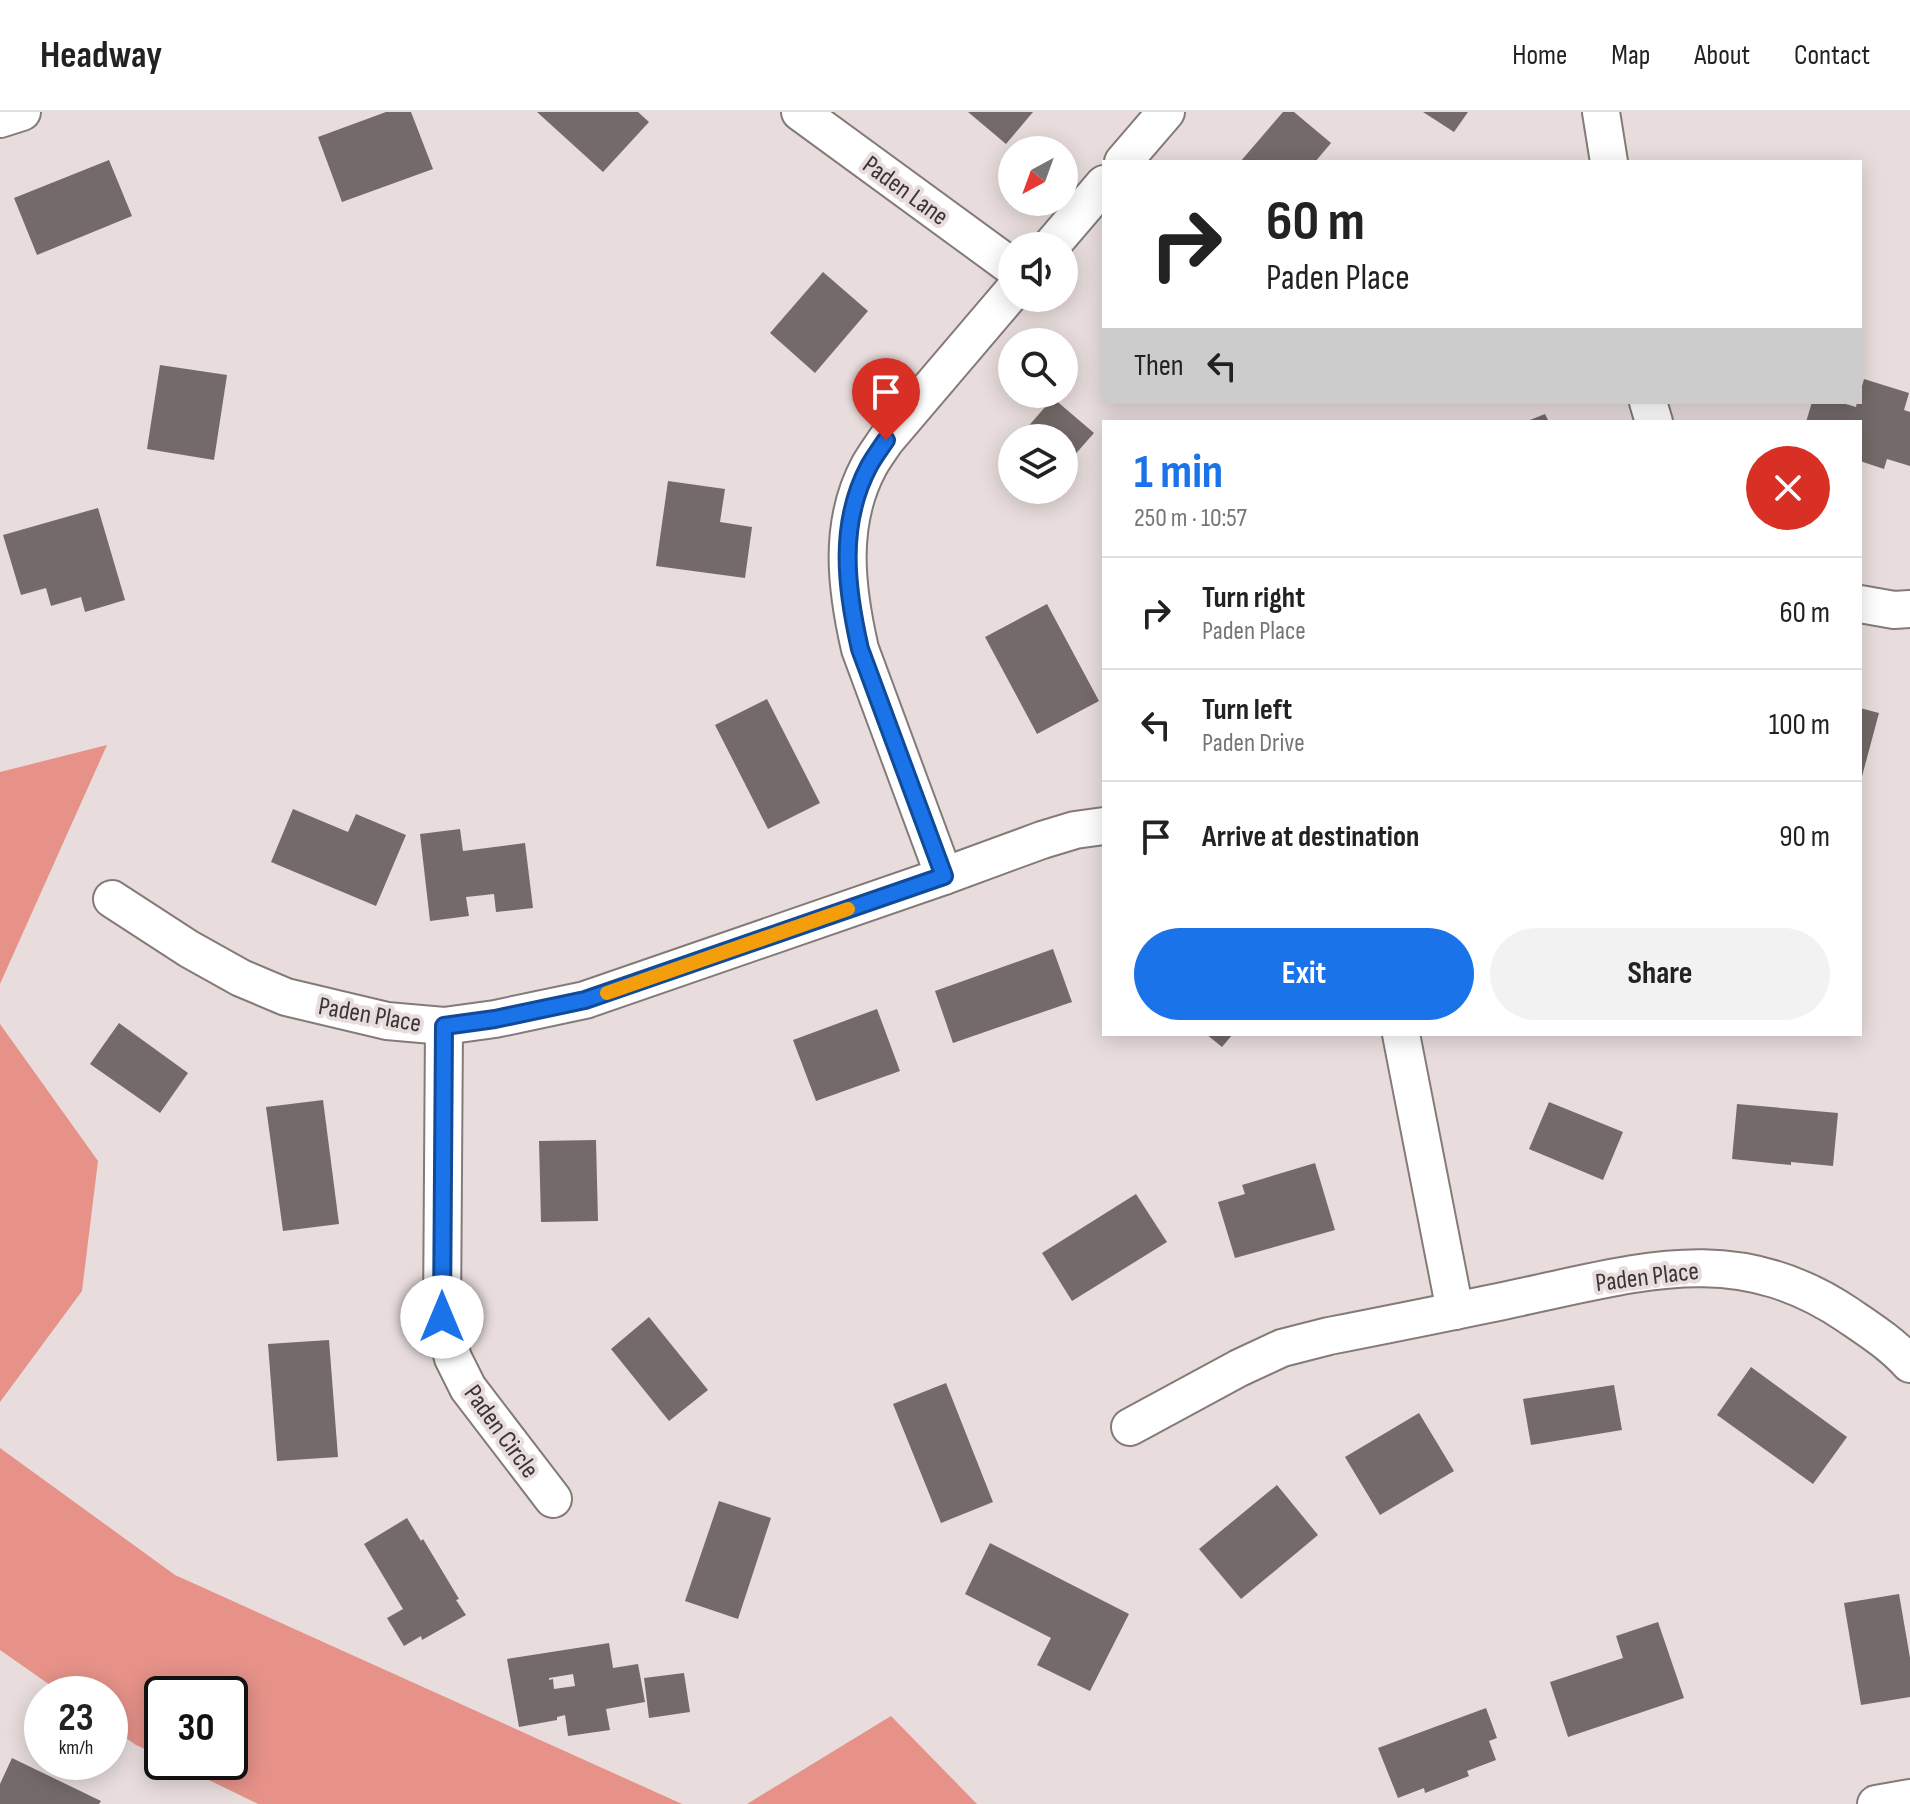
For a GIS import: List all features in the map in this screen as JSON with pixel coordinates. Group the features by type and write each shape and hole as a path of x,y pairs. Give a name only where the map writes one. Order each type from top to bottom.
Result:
{"street":[{"path":"0,119 22,112"},
{"name":"Paden Lane","path":"800,112 998,257"},
{"path":"1125,160 1166,112"},
{"path":"1601,112 1609,160"},
{"path":"1063,232 1102,186"},
{"path":"944,876 860,649 851,610 847,571 848,535 855,500 869,466 886,440 998,308"},
{"path":"1862,604 1894,610 1910,609"},
{"name":"Paden Place","path":"112,899 241,978 286,997 387,1021 444,1026 585,1000 1042,840 1102,826"},
{"name":"Paden Circle","path":"444,1026 442,1317 453,1358 468,1388 553,1499"},
{"path":"1401,1036 1455,1311"},
{"name":"Paden Place","path":"1130,1427 1282,1348 1629,1274 1680,1268 1715,1267 1787,1283 1834,1305 1880,1336 1909,1362"},
{"path":"1876,1804 1910,1798"}],"shaded area":[{"path":"107,745 0,984 0,772"},
{"path":"0,1024 98,1161 82,1291 0,1402"},
{"path":"0,1448 175,1575 682,1804 258,1804 209,1780 248,1780 248,1676 144,1676 144,1749 128,1739 128,1676 37,1676 0,1650"},
{"path":"891,1716 977,1804 747,1804"}],"building":[{"path":"386,112 411,112 433,169 342,202 318,137"},
{"path":"537,112 638,112 649,122 603,172"},
{"path":"968,112 1033,112 1013,136 998,137"},
{"path":"1283,112 1294,112 1331,143 1317,160 1242,160"},
{"path":"1423,112 1468,112 1454,132"},
{"path":"109,160 132,216 37,255 14,198"},
{"path":"823,272 868,311 815,373 770,333"},
{"path":"160,365 227,375 214,460 147,449"},
{"path":"1864,379 1909,393 1904,410 1910,412 1910,466 1887,459 1884,469 1862,462 1862,420 1807,420 1811,404 1856,407 1857,404 1862,404"},
{"path":"1044,408 1065,408 1094,433 1078,451 1078,424 1030,424"},
{"path":"1545,414 1548,420 1530,420"},
{"path":"668,481 725,489 720,522 752,527 745,578 656,566"},
{"path":"98,508 125,600 85,612 81,597 51,606 46,588 21,595 3,535"},
{"path":"1047,604 1099,701 1037,734 985,637"},
{"path":"767,699 820,803 768,829 715,725"},
{"path":"1862,709 1879,713 1862,776"},
{"path":"293,809 348,832 356,814 406,835 376,906 271,862"},
{"path":"460,829 463,851 525,843 533,908 496,912 494,894 466,897 469,916 430,921 420,834"},
{"path":"1053,949 1072,1002 953,1043 935,991"},
{"path":"877,1009 900,1071 816,1101 793,1040"},
{"path":"119,1023 188,1073 160,1113 90,1064"},
{"path":"1208,1036 1231,1036 1222,1047"},
{"path":"323,1100 339,1224 283,1231 266,1107"},
{"path":"1549,1102 1623,1132 1603,1180 1529,1149"},
{"path":"1737,1104 1838,1113 1833,1166 1732,1159"},
{"path":"596,1140 598,1221 541,1222 539,1141"},
{"path":"1315,1163 1335,1230 1235,1258 1218,1202 1245,1194 1242,1185"},
{"path":"1136,1194 1167,1242 1072,1301 1042,1253"},
{"path":"649,1317 708,1390 669,1421 611,1349"},
{"path":"329,1340 338,1457 277,1461 268,1344"},
{"path":"1751,1367 1847,1437 1813,1484 1717,1415"},
{"path":"946,1383 993,1502 941,1523 893,1404"},
{"path":"1614,1385 1622,1430 1531,1445 1523,1399"},
{"path":"1419,1413 1454,1471 1380,1515 1345,1457"},
{"path":"1277,1485 1318,1535 1241,1599 1199,1549"},
{"path":"719,1501 771,1518 738,1619 685,1601"},
{"path":"407,1518 421,1541 423,1539 466,1615 422,1640 421,1636 404,1646 387,1618 403,1609 364,1544"},
{"path":"990,1543 1129,1614 1090,1691 1037,1665 1051,1638 965,1594"},
{"path":"1899,1594 1910,1658 1910,1697 1861,1705 1844,1603"},
{"path":"1658,1622 1684,1698 1568,1737 1550,1682 1623,1658 1616,1636"},
{"path":"609,1643 613,1668 638,1664 645,1702 606,1709 610,1730 568,1736 565,1715 557,1717 557,1720 519,1727 507,1659","holes":["573,1674 575,1686 554,1689 553,1679 549,1678"]},
{"path":"684,1673 690,1712 649,1718 644,1678"},
{"path":"1486,1708 1497,1738 1489,1741 1496,1760 1467,1771 1469,1776 1425,1793 1424,1788 1398,1798 1378,1748"},
{"path":"12,1758 24,1764 24,1780 58,1780 101,1801 99,1804 0,1804 0,1784"}],"slow traffic":[{"path":"607,993 848,909"}],"route":[{"path":"442,1317 444,1026 585,1000 944,876 860,649 851,610 847,571 848,535 855,500 869,466 886,440"}]}
